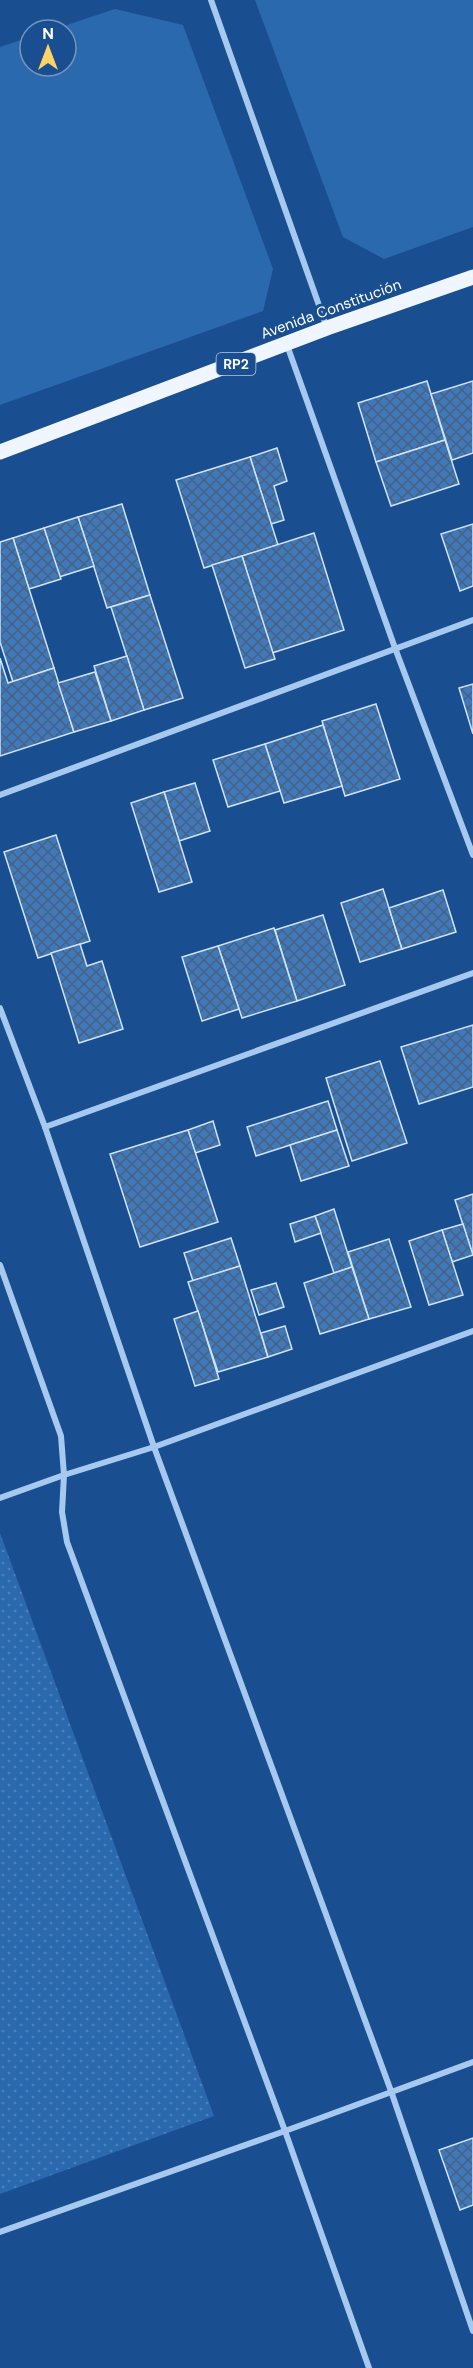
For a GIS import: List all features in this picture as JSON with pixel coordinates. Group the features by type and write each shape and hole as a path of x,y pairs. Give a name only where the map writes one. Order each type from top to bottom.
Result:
{"main road":[{"name":"Avenida Constitución","path":"0,452 327,328 473,277"}],"street":[{"path":"211,0 327,328"},
{"path":"287,345 395,648 473,855"},
{"path":"0,795 473,620"},
{"path":"45,1127 473,973"},
{"path":"0,1008 45,1127 154,1447 391,2091 473,2331"},
{"path":"0,1265 61,1436 64,1475 62,1512 67,1542 285,2131 369,2368"},
{"path":"0,1498 154,1447 473,1331"},
{"path":"0,2232 285,2131 473,2061"}],"shaded area":[{"path":"255,0 473,0 473,227 384,259 343,237"},
{"path":"115,9 183,25 273,269 263,311 0,405 0,47 18,41 18,78 78,78 78,21"},
{"path":"0,1533 214,2116 0,2194"}],"building":[{"path":"427,381 445,440 376,462 358,403"},
{"path":"473,381 473,453 452,460 431,394"},
{"path":"445,440 459,484 391,506 376,462"},
{"path":"277,448 287,481 274,486 284,520 271,524 250,457"},
{"path":"250,457 278,545 204,568 176,480"},
{"path":"122,504 150,595 107,608 78,517"},
{"path":"78,517 94,566 59,577 44,528"},
{"path":"473,524 473,586 460,591 441,534"},
{"path":"44,528 61,579 29,589 13,538"},
{"path":"314,533 344,630 272,653 242,556"},
{"path":"13,538 54,668 13,682 0,642 0,542"},
{"path":"242,556 275,659 245,668 212,565"},
{"path":"150,595 183,698 144,710 111,607"},
{"path":"127,656 144,710 111,721 94,666"},
{"path":"0,658 8,683 54,668 74,732 0,756"},
{"path":"95,672 111,721 74,732 58,683"},
{"path":"473,684 473,734 459,688"},
{"path":"376,704 400,779 345,796 322,721"},
{"path":"323,725 342,786 284,803 265,744"},
{"path":"265,744 280,791 228,807 213,760"},
{"path":"195,783 210,831 179,841 164,792"},
{"path":"164,792 192,882 159,892 131,803"},
{"path":"56,835 90,941 38,958 4,852"},
{"path":"383,889 402,949 360,962 341,903"},
{"path":"443,890 456,932 402,949 389,908"},
{"path":"323,915 345,985 297,1001 275,930"},
{"path":"274,928 297,1001 242,1018 218,946"},
{"path":"80,944 87,966 102,961 123,1029 79,1043 51,953"},
{"path":"218,946 239,1009 202,1021 182,957"},
{"path":"473,1025 473,1087 419,1104 401,1047"},
{"path":"380,1061 407,1143 352,1161 326,1078"},
{"path":"328,1101 337,1130 256,1156 247,1127"},
{"path":"213,1121 220,1145 195,1153 188,1130"},
{"path":"188,1130 218,1222 140,1247 110,1154"},
{"path":"337,1130 349,1166 301,1181 290,1145"},
{"path":"473,1194 473,1256 455,1200"},
{"path":"334,1209 352,1267 334,1273 315,1216"},
{"path":"315,1216 321,1233 295,1242 290,1224"},
{"path":"463,1224 473,1255 452,1262 442,1230"},
{"path":"442,1230 463,1295 429,1305 409,1241"},
{"path":"231,1238 240,1266 193,1281 184,1253"},
{"path":"389,1239 411,1307 369,1319 348,1252"},
{"path":"240,1266 268,1357 218,1372 188,1282"},
{"path":"352,1267 369,1319 320,1334 304,1283"},
{"path":"276,1283 284,1307 259,1315 251,1290"},
{"path":"198,1311 219,1379 195,1386 174,1319"},
{"path":"285,1326 292,1349 268,1357 261,1333"},
{"path":"473,2138 473,2205 460,2210 439,2150"}]}
